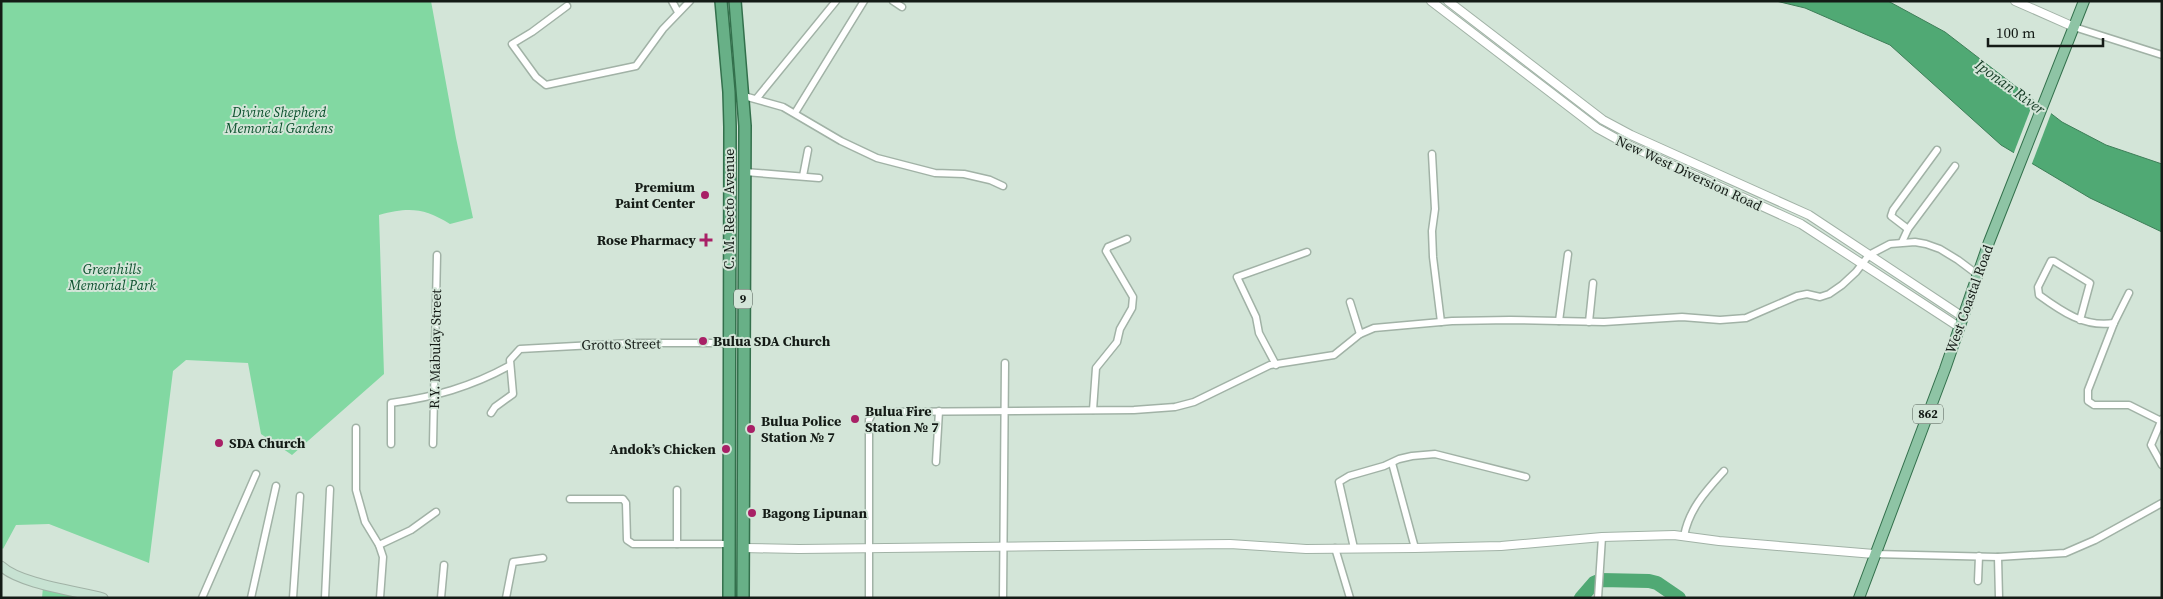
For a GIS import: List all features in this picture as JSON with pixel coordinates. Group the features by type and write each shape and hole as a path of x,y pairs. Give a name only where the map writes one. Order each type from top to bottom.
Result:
{"highway":[{"name":"C. M. Recto Avenue","path":"722,1 730,118 729,598"},
{"name":"C. M. Recto Avenue","path":"735,1 744,96 743,598"}],"main road":[{"name":"West Coastal Road","path":"1859,598 1978,275 2084,1"},
{"path":"1,566 13,574 32,581 104,598"}],"street":[{"path":"672,1 678,12"},
{"path":"567,6 512,44 536,77 546,85 636,66 658,35 690,1"},
{"path":"757,98 836,1"},
{"path":"795,112 864,1"},
{"path":"893,1 902,7"},
{"name":"New West Diversion Road","path":"1431,1 1598,128 1626,144 1802,224 1863,264 1961,322"},
{"name":"New West Diversion Road","path":"1448,1 1610,124 1809,215 1869,255 1961,322"},
{"path":"2015,1 2074,27 2162,55"},
{"path":"744,96 757,98 795,112 841,140 877,158 936,173 964,174 990,180 1003,186"},
{"path":"803,176 808,150"},
{"path":"1908,229 1891,216 1893,210 1937,150"},
{"path":"1432,154 1435,209 1432,231 1433,256 1441,322"},
{"path":"1902,242 1908,229 1955,166"},
{"path":"745,172 819,178"},
{"path":"1093,410 1096,368 1117,342 1120,329 1132,308 1133,297 1106,251 1108,247 1127,239"},
{"path":"869,598 869,420 873,412 1004,412 1175,407 1194,402 1276,364 1334,355 1360,334 1374,328 1441,322 1510,320 1589,322 1682,317 1720,320 1746,318 1797,296 1806,294 1820,297 1829,294 1842,286 1869,255 1880,247 1902,242 1920,243 1940,249 1978,275"},
{"path":"1276,364 1259,333 1256,317 1237,278 1307,252"},
{"path":"1559,321 1568,254"},
{"name":"R.Y. Mabulay Street","path":"434,444 437,255"},
{"path":"2080,320 2090,284 2051,261 2038,287 2039,295 2080,320 2092,324 2114,323"},
{"path":"1589,322 1593,283"},
{"path":"2129,293 2114,323 2088,390 2088,402 2094,405 2129,405 2161,420 2151,445 2162,465"},
{"path":"1350,302 1360,334"},
{"name":"Grotto Street","path":"509,366 510,360 516,351 526,348 631,343 743,342"},
{"path":"1003,598 1005,363"},
{"path":"392,444 391,403 434,396 482,380 509,366 513,394 491,412"},
{"path":"936,462 939,411"},
{"path":"356,428 356,490 365,522 384,557 380,598"},
{"path":"1354,548 1338,482 1348,476 1412,456 1435,454 1526,477"},
{"path":"1392,462 1415,548"},
{"path":"1684,536 1687,521 1699,500 1724,471"},
{"path":"202,598 256,474"},
{"path":"251,598 276,486"},
{"path":"325,598 330,489"},
{"path":"677,490 678,544"},
{"path":"293,598 300,496"},
{"path":"570,499 623,499 626,503 626,536 630,543 729,544"},
{"path":"743,548 1230,544 1306,549 1415,548 1501,546 1602,537 1684,536 1719,541 1874,554 1998,557 2064,553 2095,540 2162,503"},
{"path":"379,545 411,530 436,512"},
{"path":"1599,596 1602,537"},
{"path":"1335,548 1350,598"},
{"path":"1978,581 1979,556"},
{"path":"1998,557 1999,598"},
{"path":"506,598 513,562 543,558"},
{"path":"441,598 444,565"}],"green space":[{"name":"Greenhills Memorial Park","path":"1,1 431,1 473,218 450,224 416,210 379,215 384,374 292,455 261,434 248,363 186,360 173,371 149,563 49,524 16,525 3,549 1,547"},
{"path":"43,587 80,598 42,598"}],"water":[{"name":"Iponan River","path":"1776,1 1888,1 1945,32 2062,122 2106,145 2162,164 2162,232 2090,198 2001,145 1890,45 1805,8"}],"pier":[{"path":"2035,98 2052,111 2031,166 2013,155"}],"waterway":[{"path":"1581,598 1594,583 1601,580 1649,581 1657,583 1679,598"}],"place":[{"name":"Premium Paint Center","path":"705,195"},
{"name":"Rose Pharmacy","path":"706,240"},
{"name":"Bulua SDA Church","path":"703,341"},
{"name":"Bulua Fire Station № 7","path":"855,419"},
{"name":"Bulua Police Station № 7","path":"751,429"},
{"name":"SDA Church","path":"219,443"},
{"name":"Andok’s Chicken","path":"726,449"},
{"name":"Bagong Lipunan","path":"752,513"}],"park label":[{"name":"Divine Shepherd Memorial Gardens","path":"279,120"}]}
